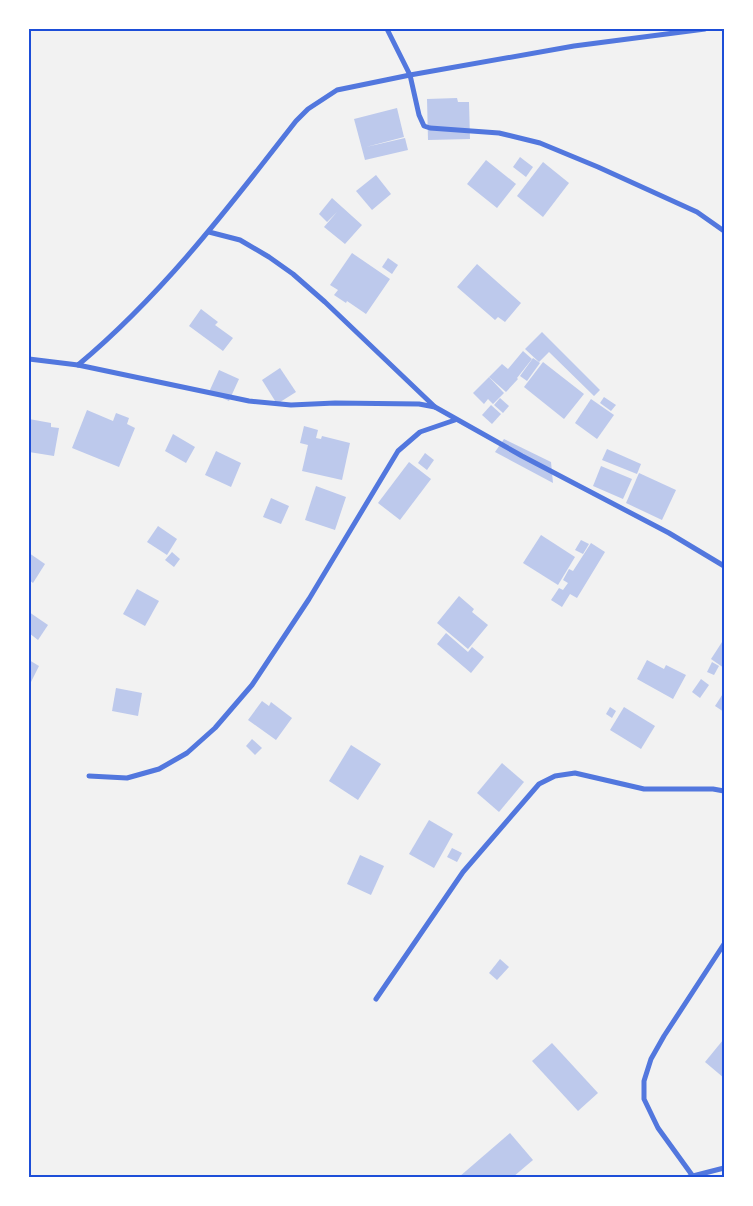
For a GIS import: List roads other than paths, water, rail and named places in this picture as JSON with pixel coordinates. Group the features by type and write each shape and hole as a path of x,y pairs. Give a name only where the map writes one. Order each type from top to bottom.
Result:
{"street":[{"path":"386,29 410,75 419,115 424,126 499,133 540,143 697,212 724,231"},
{"path":"78,365 113,336 209,232 296,121 308,110 337,90 574,46 705,29"},
{"path":"209,232 240,240 269,256 293,274 435,407 455,420 668,533 724,566"},
{"path":"29,359 78,365 249,401 291,405 335,403 419,404 435,407"},
{"path":"89,776 127,778 159,769 187,753 214,728 257,678 314,591 398,451 420,432 455,420"},
{"path":"376,1000 463,872 539,784 555,776 575,773 644,789 713,789 724,791"},
{"path":"724,944 664,1036 651,1059 644,1081 644,1099 658,1128 690,1176 724,1168"}]}
